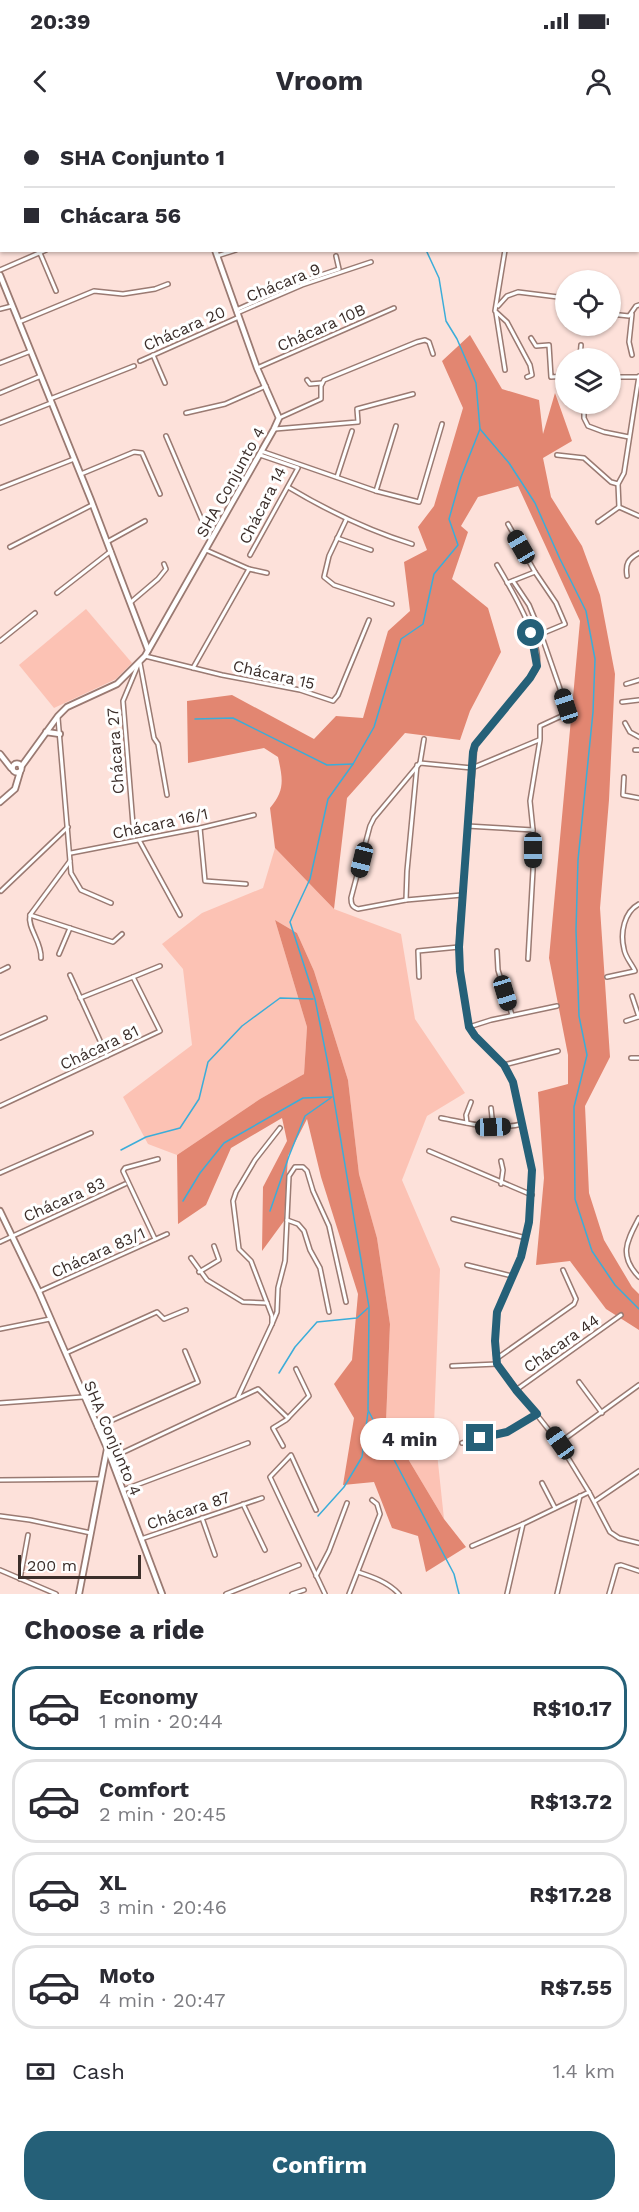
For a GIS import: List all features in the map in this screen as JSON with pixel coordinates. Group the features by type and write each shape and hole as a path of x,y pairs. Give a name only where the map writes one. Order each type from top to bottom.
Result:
{"street":[{"path":"505,252 496,309 505,370"},
{"path":"0,270 40,253 56,291"},
{"name":"SHA Conjunto 4","path":"15,767 25,760 67,707 117,684 139,664 206,550 279,418 257,368 216,253"},
{"path":"237,313 294,284 339,269 336,256"},
{"name":"Chácara 9","path":"237,313 302,285 371,262"},
{"path":"0,275 111,551 148,650"},
{"path":"19,322 94,291 123,294 155,289 168,284"},
{"path":"496,309 507,296 518,292 555,297"},
{"path":"632,355 629,342 632,314 634,307 639,305"},
{"path":"0,309 12,306"},
{"name":"Chácara 10B","path":"257,368 394,308"},
{"path":"496,309 507,322 530,365 532,375 527,377"},
{"name":"Chácara 20","path":"140,361 237,313"},
{"path":"621,315 632,314"},
{"path":"531,338 536,346 549,345 551,376 555,376"},
{"path":"307,380 310,384 322,383 425,340 429,342 433,354"},
{"path":"0,363 31,351"},
{"path":"153,355 165,383"},
{"path":"0,423 134,366"},
{"path":"0,393 41,376"},
{"path":"619,507 618,484 624,472 638,377 621,377"},
{"path":"279,418 321,399 322,383"},
{"path":"186,412 225,404 267,387"},
{"path":"274,429 358,422 357,408 413,394"},
{"path":"584,414 588,426 629,437"},
{"path":"260,453 376,491 418,502 442,424"},
{"path":"376,491 396,426"},
{"path":"337,477 352,431"},
{"path":"166,436 211,540"},
{"path":"80,474 134,452 142,453 160,494"},
{"name":"Chácara 14","path":"250,555 298,468 260,453"},
{"path":"557,455 584,458 611,482 618,484"},
{"path":"0,488 74,459"},
{"path":"288,487 346,520 412,544"},
{"path":"10,547 92,505"},
{"path":"619,507 639,516"},
{"path":"598,522 619,507"},
{"path":"346,520 329,556 324,574 326,580 334,585 392,604"},
{"path":"107,542 145,521"},
{"path":"508,524 535,572 556,603 564,621 564,626 546,630 541,634"},
{"path":"337,538 371,550"},
{"name":"Chácara 14","path":"206,550 249,569 267,573"},
{"path":"57,593 111,551"},
{"path":"627,576 625,567 627,562 639,553"},
{"path":"131,602 162,575 166,569 164,564"},
{"path":"498,565 527,620 535,646 537,666 530,678 475,745 459,947 460,971 469,1027 504,1065 513,1082 532,1170 532,1195 526,1238 497,1312 495,1341 497,1362 516,1390 560,1443 610,1532 619,1538 639,1543"},
{"path":"193,668 249,569"},
{"path":"507,583 535,572"},
{"path":"513,581 529,605 566,706 564,716 540,724 540,740 530,801 533,830 528,959"},
{"path":"0,641 34,614"},
{"name":"Chácara 15","path":"145,656 300,690 333,701 338,695 369,620"},
{"path":"139,664 154,738 158,744 167,795"},
{"name":"Chácara 27","path":"134,837 123,701 139,664"},
{"path":"626,684 639,680"},
{"path":"622,702 639,700"},
{"path":"58,716 72,873 81,890 111,903"},
{"path":"625,723 630,732 639,737"},
{"path":"46,732 60,734"},
{"path":"406,900 410,833 424,739"},
{"path":"419,764 472,768 540,740"},
{"path":"0,754 15,767 18,782 15,789 0,802"},
{"path":"419,764 374,818 370,826 351,904 358,909 406,900 462,895"},
{"path":"624,777 623,795 639,798"},
{"name":"Chácara 16/1","path":"71,853 254,815"},
{"path":"467,826 533,830"},
{"path":"1,891 68,827"},
{"path":"200,828 205,880 246,884"},
{"path":"139,840 180,915"},
{"path":"41,958 41,948 29,921 30,915 71,860"},
{"path":"607,977 635,971 623,947 627,914 639,904"},
{"path":"30,915 113,942 122,934"},
{"path":"58,954 70,928"},
{"path":"419,976 418,951 459,947"},
{"path":"497,951 498,970 512,1015"},
{"path":"80,998 160,966"},
{"path":"0,971 8,967"},
{"path":"70,975 107,1056"},
{"name":"Chácara 81","path":"0,1106 160,1031 133,977"},
{"path":"626,1021 639,1017 632,996"},
{"path":"469,1027 557,1006"},
{"path":"0,1038 45,1018"},
{"path":"504,1065 558,1051"},
{"path":"631,1058 639,1058"},
{"path":"466,1123 466,1115 471,1102"},
{"path":"491,1108 493,1127"},
{"path":"441,1118 493,1127 522,1124"},
{"path":"272,1323 272,1316 251,1261 239,1249 233,1201 255,1160 280,1128"},
{"path":"0,1173 91,1133"},
{"path":"429,1151 501,1184 532,1195"},
{"path":"155,1239 123,1171 124,1168 158,1159"},
{"path":"501,1161 503,1170 501,1184"},
{"path":"238,1397 277,1312 278,1288 285,1266 289,1176 291,1170 300,1166 307,1171 313,1191 329,1226 346,1302"},
{"name":"Chácara 83","path":"0,1242 125,1185"},
{"name":"SHA Conjunto 4","path":"0,1211 39,1292 111,1458 162,1594"},
{"path":"453,1218 526,1238"},
{"path":"639,1218 626,1246 630,1266 639,1277"},
{"path":"287,1220 298,1224 304,1231 310,1250 320,1269 329,1312"},
{"name":"Chácara 83/1","path":"39,1292 167,1234"},
{"path":"199,1272 219,1260 214,1246"},
{"path":"192,1258 199,1272 207,1280 243,1302 267,1303"},
{"path":"467,1265 512,1276"},
{"name":"Chácara 44","path":"497,1362 574,1304 576,1299 563,1270"},
{"path":"64,1354 157,1312 164,1319 186,1310"},
{"name":"Chácara 44","path":"516,1390 621,1315"},
{"path":"0,1329 50,1319"},
{"path":"97,1427 198,1382 185,1352"},
{"path":"452,1366 497,1362"},
{"path":"283,1446 273,1428 288,1418 309,1396 296,1369"},
{"path":"579,1382 602,1413"},
{"path":"560,1443 639,1385"},
{"path":"111,1458 259,1389 288,1418"},
{"path":"0,1403 83,1397"},
{"path":"462,1443 507,1432 537,1414"},
{"path":"123,1490 248,1443"},
{"path":"79,1594 107,1449"},
{"path":"316,1510 292,1455 271,1475 271,1478 325,1594"},
{"path":"103,1465 108,1463 114,1466"},
{"path":"595,1502 639,1470"},
{"path":"0,1480 100,1479"},
{"path":"543,1483 555,1508"},
{"path":"472,1546 589,1492"},
{"path":"557,1594 580,1496"},
{"name":"Chácara 87","path":"141,1539 262,1498"},
{"path":"349,1594 380,1514 377,1504 372,1500"},
{"path":"316,1576 329,1551 347,1503"},
{"name":"Chácara 87","path":"243,1504 265,1550"},
{"path":"0,1516 91,1533"},
{"path":"202,1518 215,1555"},
{"path":"507,1594 523,1524"},
{"path":"20,1579 28,1535"},
{"path":"226,1594 299,1565"},
{"path":"609,1594 617,1566 621,1565 639,1571"},
{"path":"0,1570 56,1594"},
{"path":"358,1572 379,1580 399,1594"},
{"path":"292,1594 303,1590"}],"shaded area":[{"path":"470,335 502,389 539,400 543,434 555,393 555,414 562,414 572,441 543,458 551,497 582,546 600,595 615,674 609,800 600,908 610,1057 585,1106 589,1193 604,1240 632,1287 639,1294 639,1330 606,1309 570,1261 536,1265 544,1178 538,1092 568,1084 568,1055 549,958 580,621 518,486 478,497 461,526 468,532 452,579 488,608 501,652 470,711 460,740 405,733 347,798 334,909 275,848 270,808 282,784 278,757 264,748 188,763 187,701 232,695 314,739 336,716 363,718 388,631 410,611 404,562 427,550 418,527 434,506 463,408 442,361"},
{"path":"86,609 132,663 116,679 54,708 19,665"},
{"path":"275,848 334,909 401,934 415,1019 465,1093 427,1116 402,1180 440,1269 434,1425 444,1519 386,1422 390,1324 377,1238 359,1174 348,1080 314,971 297,933 275,920 307,1027 304,1074 260,1099 177,1155 148,1144 123,1097 192,1045 183,969 162,944 202,913 263,888"},
{"path":"275,920 297,933 314,971 348,1080 359,1174 377,1238 390,1324 386,1422 444,1519 466,1547 426,1572 418,1536 392,1528 374,1482 343,1485 354,1418 334,1384 352,1360 358,1294 321,1177 307,1119 288,1156 284,1221 262,1251 263,1187 287,1141 282,1118 231,1148 206,1205 178,1224 177,1155 260,1099 304,1074 307,1027"}],"waterway":[{"path":"427,252 439,278 446,321 457,339 476,383 480,429 509,463 535,503 586,611 595,659 593,712 578,860 576,930 579,1016 587,1055 574,1107 575,1199 592,1251 615,1285 639,1309"},
{"path":"459,1594 454,1574 368,1410 369,1307 315,999 290,922 310,879 328,799 353,764 374,727 401,639 423,624 434,574 458,545 449,519 461,477 480,429"},
{"path":"195,719 233,718 327,765 353,764"},
{"path":"121,1150 146,1137 180,1128 199,1099 208,1062 242,1026 280,998 313,999"},
{"path":"183,1201 200,1173 224,1143 303,1098 331,1097"},
{"path":"270,1211 305,1116 332,1097"},
{"path":"279,1373 295,1347 317,1322 357,1318 368,1308"},
{"path":"318,1516 344,1487 362,1457 368,1412"}],"route":[{"path":"480,1438 507,1432 537,1414 497,1364 495,1350 497,1312 518,1266 529,1222 532,1170 513,1082 504,1065 469,1027 460,971 459,947 473,752 475,745 530,678 537,666 531,633"}]}
